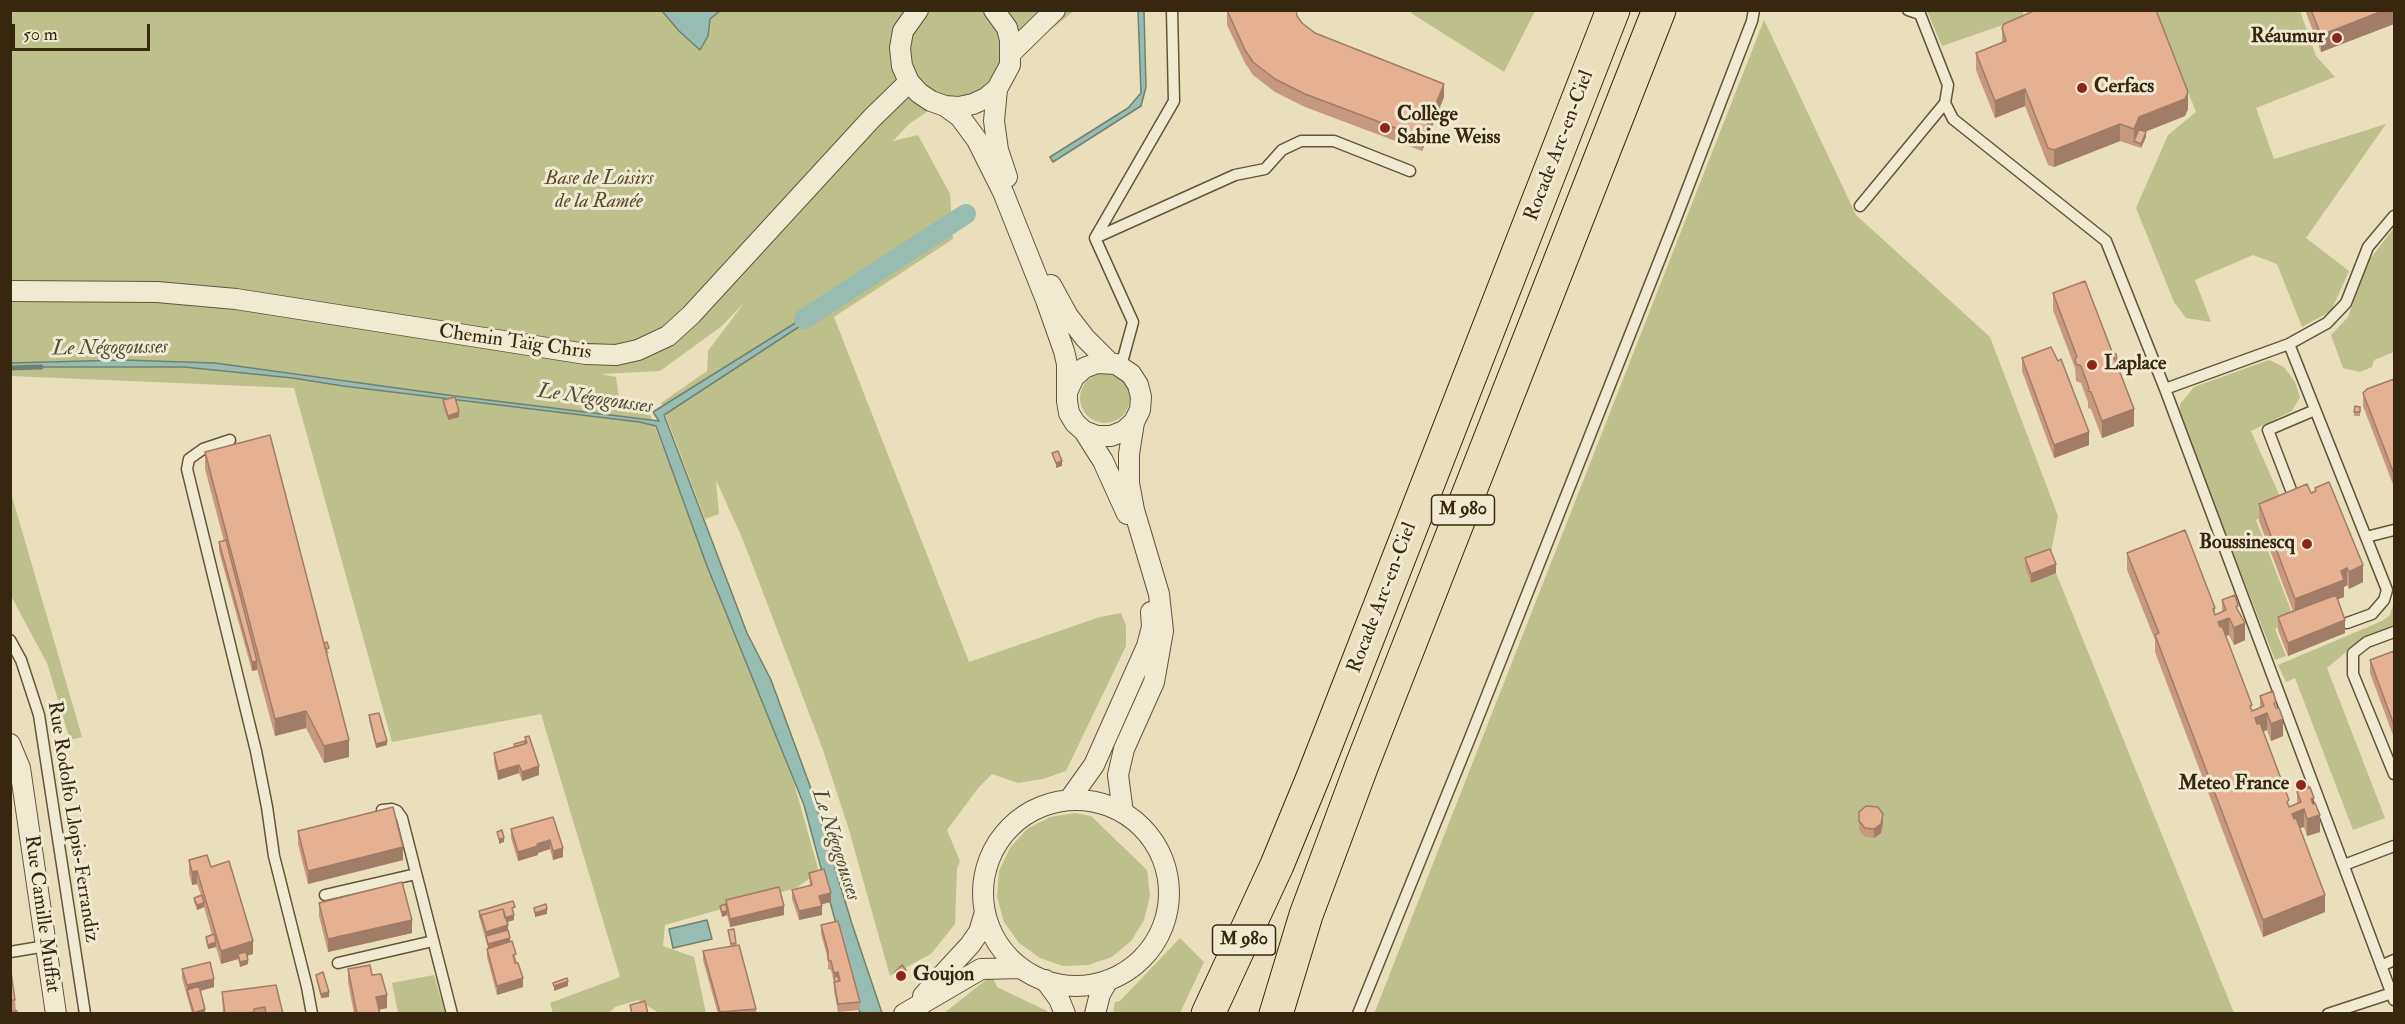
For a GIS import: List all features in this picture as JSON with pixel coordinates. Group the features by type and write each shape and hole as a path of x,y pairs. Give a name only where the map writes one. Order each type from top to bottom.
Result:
{"highway":[{"name":"Rocade Arc-en-Ciel","path":"1208,1014 1277,865 1314,775 1613,10"},
{"name":"M 980","path":"1276,1014 1306,915 1362,765 1659,10"}],"street":[{"path":"918,10 903,30 900,48 902,66 909,82 919,93 945,106 959,107 986,98 997,89 1007,72 1012,52 1007,28 994,10"},
{"path":"1012,52 1056,10"},
{"name":"Chemin Taïg Chris","path":"10,291 157,292 236,299 586,354 616,355 638,350 668,336 691,315 872,118 909,82"},
{"path":"997,89 994,121 998,150 1007,190 1064,351 1067,364 1069,413 1084,431 1103,461 1127,515 1151,604 1152,627 1148,646 1094,765 1070,800"},
{"path":"945,106 960,117 977,140 1007,190 1056,296 1085,338 1115,365 1131,374 1142,397 1140,410 1134,422 1129,454 1129,483 1134,510 1159,594 1164,631 1154,682 1124,749 1120,766 1118,775 1123,813"},
{"path":"1068,390 1074,377 1084,368 1097,363 1115,365"},
{"path":"1084,431 1097,436 1111,436 1124,431 1134,422"},
{"name":"Rue Camille Muffat","path":"10,744 20,768 56,1014"},
{"path":"1070,800 1103,804 1123,813 1145,831 1160,855 1168,879 1168,905 1161,929 1149,951 1130,968 1108,980 1087,985 1066,985 1045,981 1021,968 1004,952 992,933 985,912 983,889 986,867 995,846 1009,828 1026,814 1047,804 1070,800"},
{"path":"906,1012 970,945 979,932 985,912"},
{"path":"906,1012 981,969 1021,968"},
{"path":"1095,1014 1100,994 1108,980"},
{"path":"1045,981 1059,999 1065,1014"}],"lane":[{"path":"1095,238 1174,101 1172,10"},
{"path":"1358,1014 1675,221 1752,21 1754,10"},
{"path":"1908,10 1920,14 1947,85 1945,103 1953,119 2106,241 2165,389 2393,996 2328,1014"},
{"path":"1860,206 1945,103"},
{"path":"1095,238 1235,175 1265,169 1282,150 1301,141 1334,141 1410,171"},
{"path":"2165,389 2289,344 2327,323 2346,303 2368,247 2394,216"},
{"path":"1095,238 1133,322 1115,365"},
{"path":"2289,344 2387,590 2384,600 2372,614 2347,623"},
{"path":"2291,490 2268,430 2315,410"},
{"path":"231,440 203,449 189,459 187,469 256,751 274,856 312,1014"},
{"path":"2366,537 2394,530"},
{"path":"2394,632 2367,642 2353,653 2353,674 2394,774"},
{"name":"Rue Rodolfo Llopis-Ferrandiz","path":"10,640 21,660 39,715 85,1014"},
{"path":"368,814 386,810 397,811 402,818 452,1014"},
{"path":"2344,865 2394,846"},
{"path":"325,895 416,874"},
{"path":"338,963 433,941"},
{"path":"10,952 46,946"},
{"path":"2381,966 2394,960"}],"green space":[{"path":"1412,10 1535,11 1504,72 1411,13"},
{"name":"Base de Loisirs de la Ramée","path":"11,11 1074,11 1001,63 995,77 984,88 970,95 950,96 909,124 893,141 918,135 950,194 953,239 834,317 969,662 1100,617 1121,613 1126,626 1126,646 1066,771 1043,779 1018,783 992,774 979,787 947,830 960,861 957,869 955,924 931,954 890,976 849,830 823,750 743,540 716,480 719,514 705,519 661,403 707,371 708,351 744,303 722,326 660,371 601,374 616,377 620,405 646,404 794,783 819,872 796,888 665,925 663,946 694,957 706,1013 659,1013 638,1000 615,1007 609,1013 553,1013 550,1003 620,977 541,714 392,742 294,388 11,376"},
{"path":"1927,11 2023,11 2023,18 1942,46"},
{"path":"2156,11 2300,11 2316,56 2335,77 2256,108 2274,159 2386,124 2306,238 2349,271 2331,311 2302,327 2277,264 2253,255 2195,280 2211,322 2186,318 2174,302 2136,208 2168,135 2196,112"},
{"path":"1764,20 1856,215 1990,337 2058,516 2050,558 2234,1013 1374,1014"},
{"path":"2394,228 2394,352 2374,360 2372,367 2360,372 2343,368 2331,335 2348,317 2370,259"},
{"path":"2269,360 2284,367 2295,382 2300,397 2292,411 2251,431 2285,508 2256,520 2295,621 2275,629 2286,656 2275,660 2179,414 2180,404 2194,387"},
{"path":"1110,373 1123,380 1129,388 1129,408 1123,416 1115,422 1100,423 1087,416 1081,408 1080,393 1087,380 1095,374"},
{"path":"11,493 82,737 70,740 47,663 11,596"},
{"path":"2394,602 2394,628 2358,642 2327,668 2385,818 2353,830 2295,678 2286,682 2278,665 2382,621 2390,615"},
{"path":"1075,813 1091,816 1147,870 1150,896 1144,920 1131,941 1112,957 1088,965 1063,966 1040,958 1019,943 1004,922 997,897 999,871 1010,848 1027,829 1050,817"},
{"path":"1180,938 1204,962 1180,1013 1113,1013 1115,1002 1120,1001"},
{"path":"434,975 445,1013 398,1013 392,983"},
{"path":"992,975 997,987 1047,1013 943,1014"}],"water":[{"path":"662,11 720,11 710,19 708,36 700,50"},
{"path":"1138,11 1144,11 1146,87 1141,106 1053,162 1050,157 1128,108 1141,93"},
{"path":"965,211 967,217 664,415 747,633 771,680 810,786 882,1013 860,1013 804,805 707,566 656,426 293,378 184,367 11,367 10,363 123,360 215,363 659,421 653,412 936,235"},
{"path":"707,920 712,939 673,948 669,929"}],"building":[{"name":"Collège Sabine Weiss","path":"1227,10 1296,10 1302,23 1315,33 1444,84 1422,138 1305,94 1275,79 1253,62"},
{"name":"Cerfacs","path":"2036,10 2156,10 2188,92 2185,99 2139,117 2134,129 2120,124 2054,150 2048,148 2025,89 1995,101 1976,53 2006,41 2002,28 2004,24"},
{"path":"2311,10 2385,10 2321,35"},
{"path":"2139,129 2146,132 2141,144 2134,141"},
{"name":"Laplace","path":"2085,281 2134,409 2102,421 2091,392 2088,391 2081,366 2076,364 2077,357 2053,293"},
{"path":"2051,347 2058,361 2061,359 2089,432 2054,445 2022,358"},
{"path":"2112,353 2116,354 2117,365"},
{"path":"2394,379 2394,474 2363,393 2367,389"},
{"path":"455,397 459,412 448,416 443,400"},
{"path":"2355,406 2360,407 2360,412 2354,412"},
{"path":"270,435 349,740 324,746 306,711 275,719 205,452"},
{"path":"1058,451 1062,461 1056,463 1052,453"},
{"name":"Boussinescq","path":"2329,482 2363,565 2349,572 2347,568 2341,571 2344,580 2295,599 2259,504 2307,484 2311,493 2316,491 2315,488"},
{"path":"2185,530 2215,608 2213,609 2215,615 2226,610 2222,600 2235,595 2238,606 2236,607 2245,623 2234,628 2229,618 2218,622 2220,627 2222,626 2252,705 2250,706 2252,711 2264,706 2260,696 2273,691 2276,702 2274,703 2276,708 2279,708 2283,719 2271,724 2267,713 2255,718 2257,724 2260,723 2289,800 2287,802 2289,807 2301,802 2297,792 2310,787 2314,798 2311,799 2320,815 2307,819 2304,809 2292,814 2294,819 2296,818 2325,895 2263,920 2155,635 2159,633 2127,553"},
{"path":"226,540 257,661 252,662 219,542"},
{"path":"2050,549 2056,564 2031,574 2025,558"},
{"path":"2336,595 2345,620 2288,643 2278,617"},
{"path":"2394,651 2394,725 2370,660"},
{"path":"379,713 387,741 376,744 369,715"},
{"path":"529,736 539,766 522,772 519,765 498,771 494,753 527,743 525,737"},
{"path":"525,741 525,744 515,747 514,744"},
{"path":"1866,806 1878,807 1883,814 1881,824 1874,829 1865,828 1859,821 1859,812"},
{"path":"393,807 403,847 308,871 298,831"},
{"path":"553,817 563,848 553,851 550,840 518,852 511,829"},
{"path":"502,830 504,838 499,839 497,832"},
{"path":"207,855 211,867 229,861 253,941 221,951 197,871 192,872 189,860"},
{"path":"824,869 831,893 819,896 822,906 799,911 792,890 812,885 809,873"},
{"path":"402,882 412,920 328,939 319,903"},
{"path":"779,887 784,906 730,919 726,900"},
{"path":"202,895 204,903 197,905 194,898"},
{"path":"513,901 514,915 505,918 503,909 481,915 481,919 479,911"},
{"path":"546,904 547,909 535,913 534,908"},
{"path":"726,904 727,911 722,912 720,906"},
{"path":"503,909 508,925 486,932 481,915"},
{"path":"838,921 860,1002 838,1004 834,982 840,981 838,972 834,973 831,961 828,960 821,925"},
{"path":"734,929 736,943 731,944 728,930"},
{"path":"508,930 510,938 488,944 486,936"},
{"path":"214,934 216,942 208,945 206,937"},
{"path":"512,941 516,954 513,955 515,963 518,963 523,978 497,986 487,949"},
{"path":"739,945 756,1009 720,1012 703,951"},
{"path":"246,952 248,960 240,962 238,954"},
{"path":"210,962 214,979 187,985 182,969"},
{"path":"10,965 15,1000 10,1000"},
{"path":"370,965 372,975 381,974 387,995 376,997 380,1014 357,1014 348,969"},
{"path":"902,965 906,970 899,977 895,972"},
{"path":"323,972 329,992 321,994 316,975"},
{"path":"567,978 568,981 554,986 553,983"},
{"path":"276,985 283,1014 266,1014 265,1007 254,1009 254,1012 225,1014 222,992"},
{"path":"199,986 205,1009 194,1013 187,990"},
{"path":"645,1001 648,1014 632,1014 630,1005"},
{"path":"10,1005 11,1011 17,1011 17,1014 10,1014"}],"waterway":[{"path":"804,319 966,214"},
{"name":"Le Négogousses","path":"10,368 41,367"}],"place":[{"name":"Réaumur","path":"2337,38"},
{"name":"Cerfacs","path":"2082,88"},
{"name":"Collège Sabine Weiss","path":"1385,128"},
{"name":"Laplace","path":"2092,365"},
{"name":"Boussinescq","path":"2307,544"},
{"name":"Meteo France","path":"2301,785"},
{"name":"Goujon","path":"901,976"}]}
